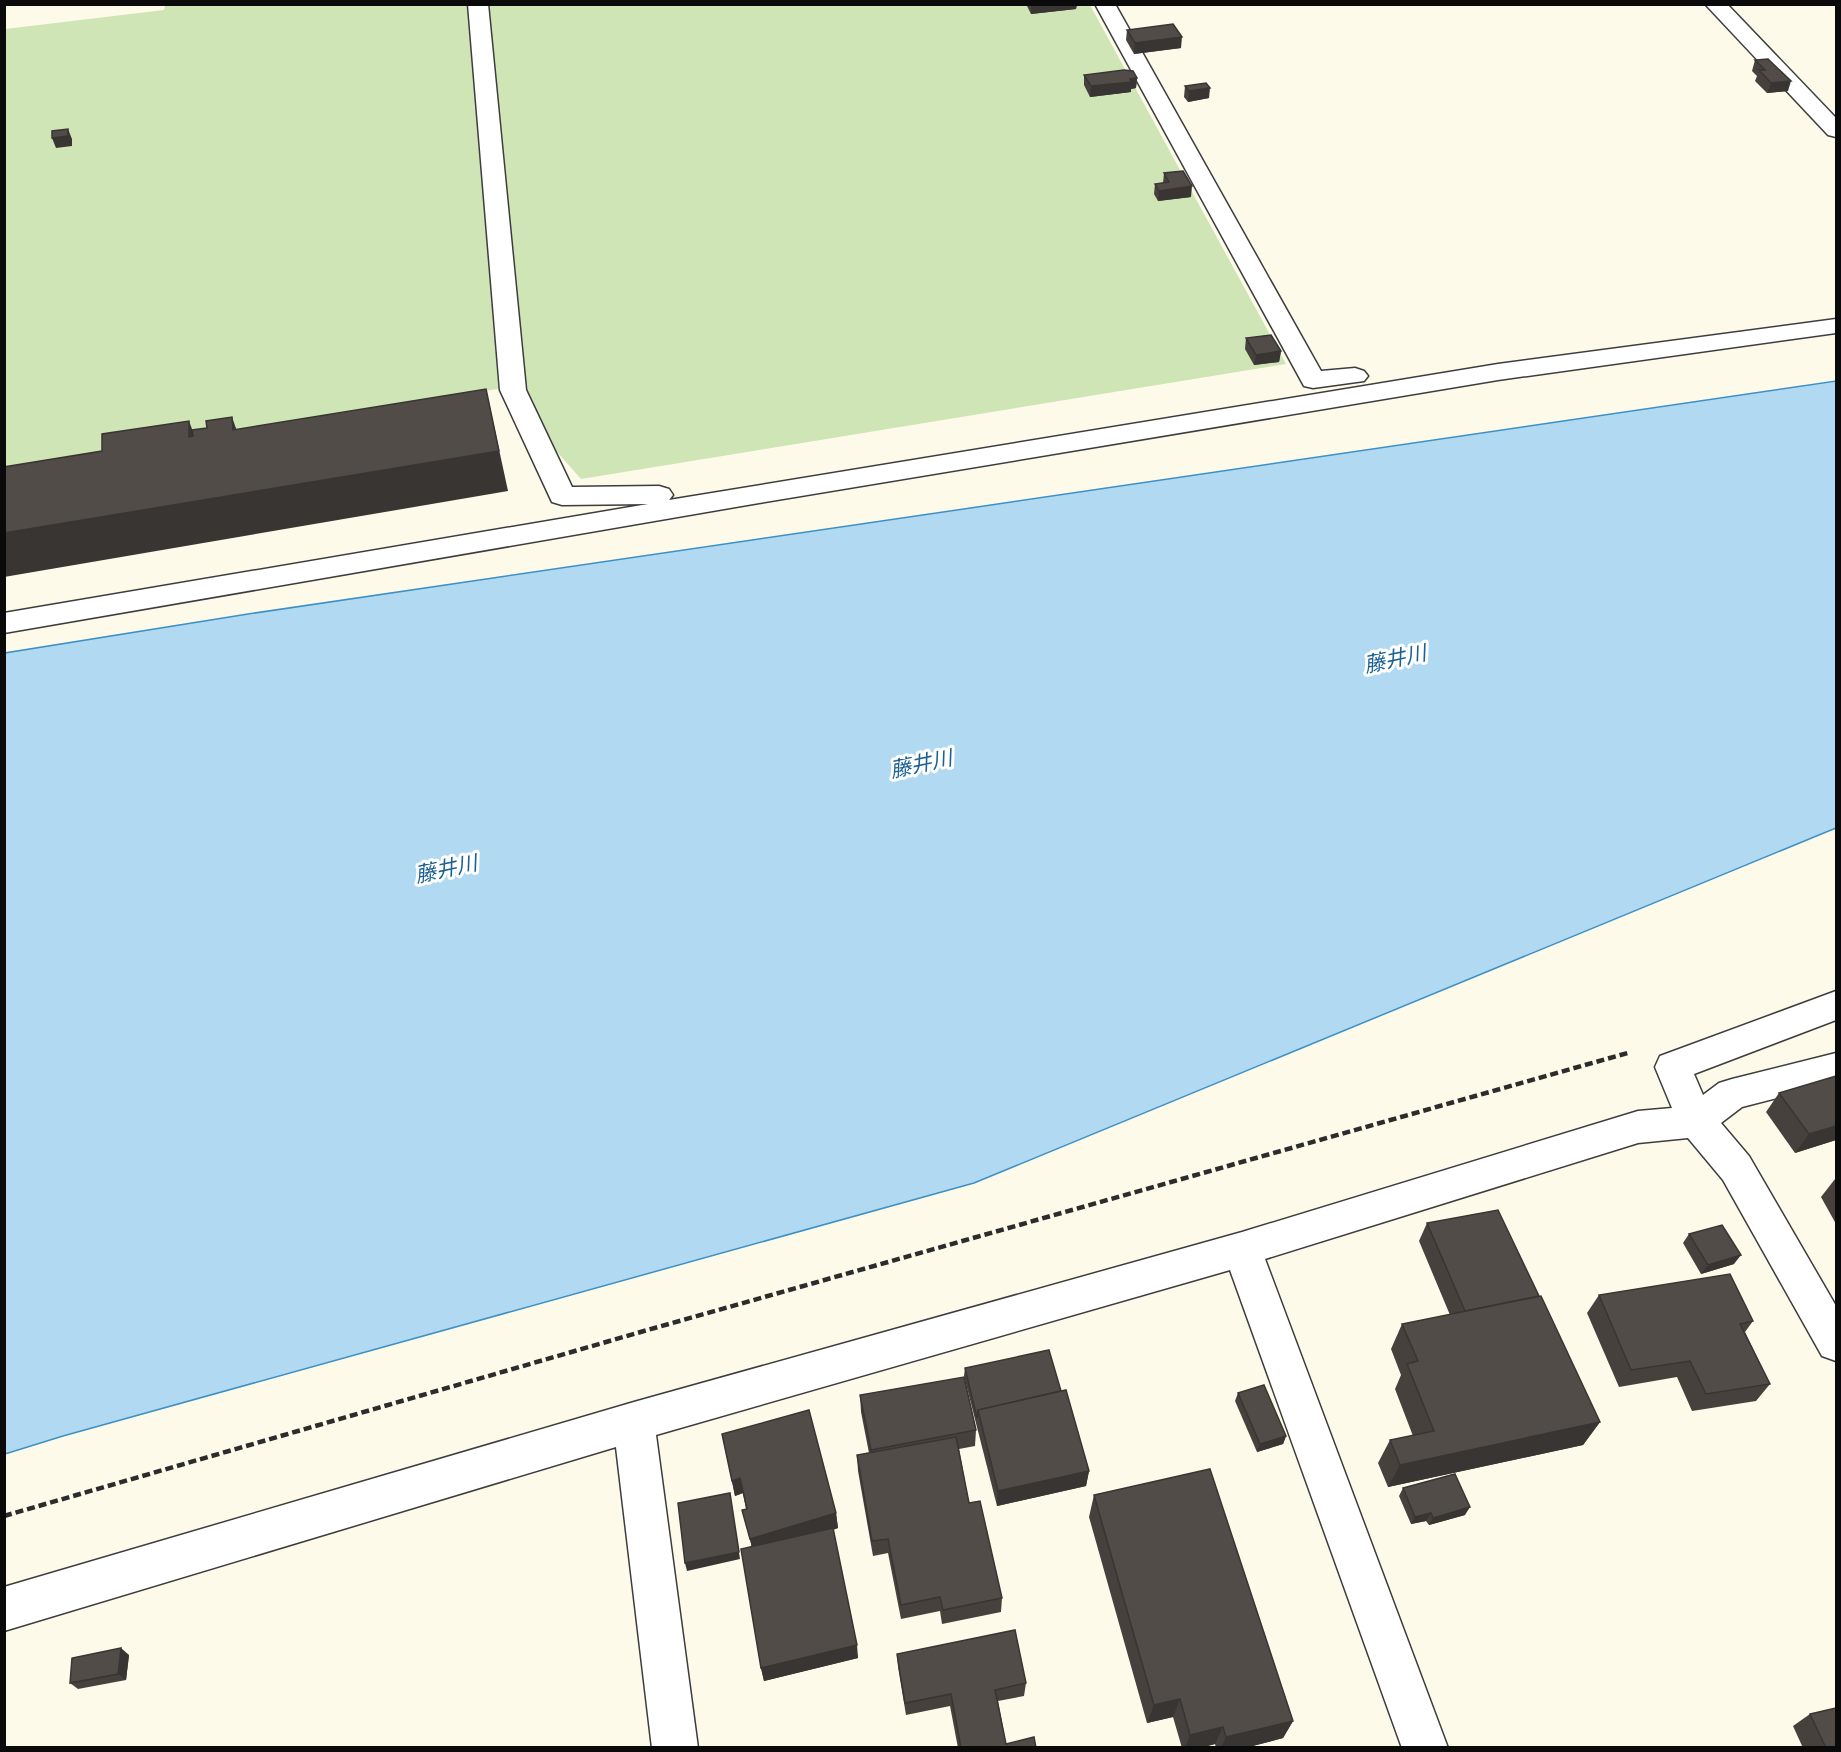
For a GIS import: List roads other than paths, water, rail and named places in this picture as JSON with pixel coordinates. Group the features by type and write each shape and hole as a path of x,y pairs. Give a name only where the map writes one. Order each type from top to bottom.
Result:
{"street":[{"path":"478,4 501,392 562,496 759,494"},
{"path":"1105,4 1312,380 1475,363 1498,372"},
{"path":"1715,4 1836,130"},
{"path":"4,623 759,494 1498,372 1836,326"},
{"path":"1836,1005 1673,1067 1696,1120 1736,1168 1836,1343"},
{"path":"4,1609 634,1422 1242,1249 1638,1127 1696,1120 1732,1094 1836,1068"},
{"path":"1242,1249 1425,1748"},
{"path":"634,1422 675,1748"}],"water":[{"name":"藤井川","path":"1836,381 1836,828 974,1183 5,1454 5,653 248,614"}]}
